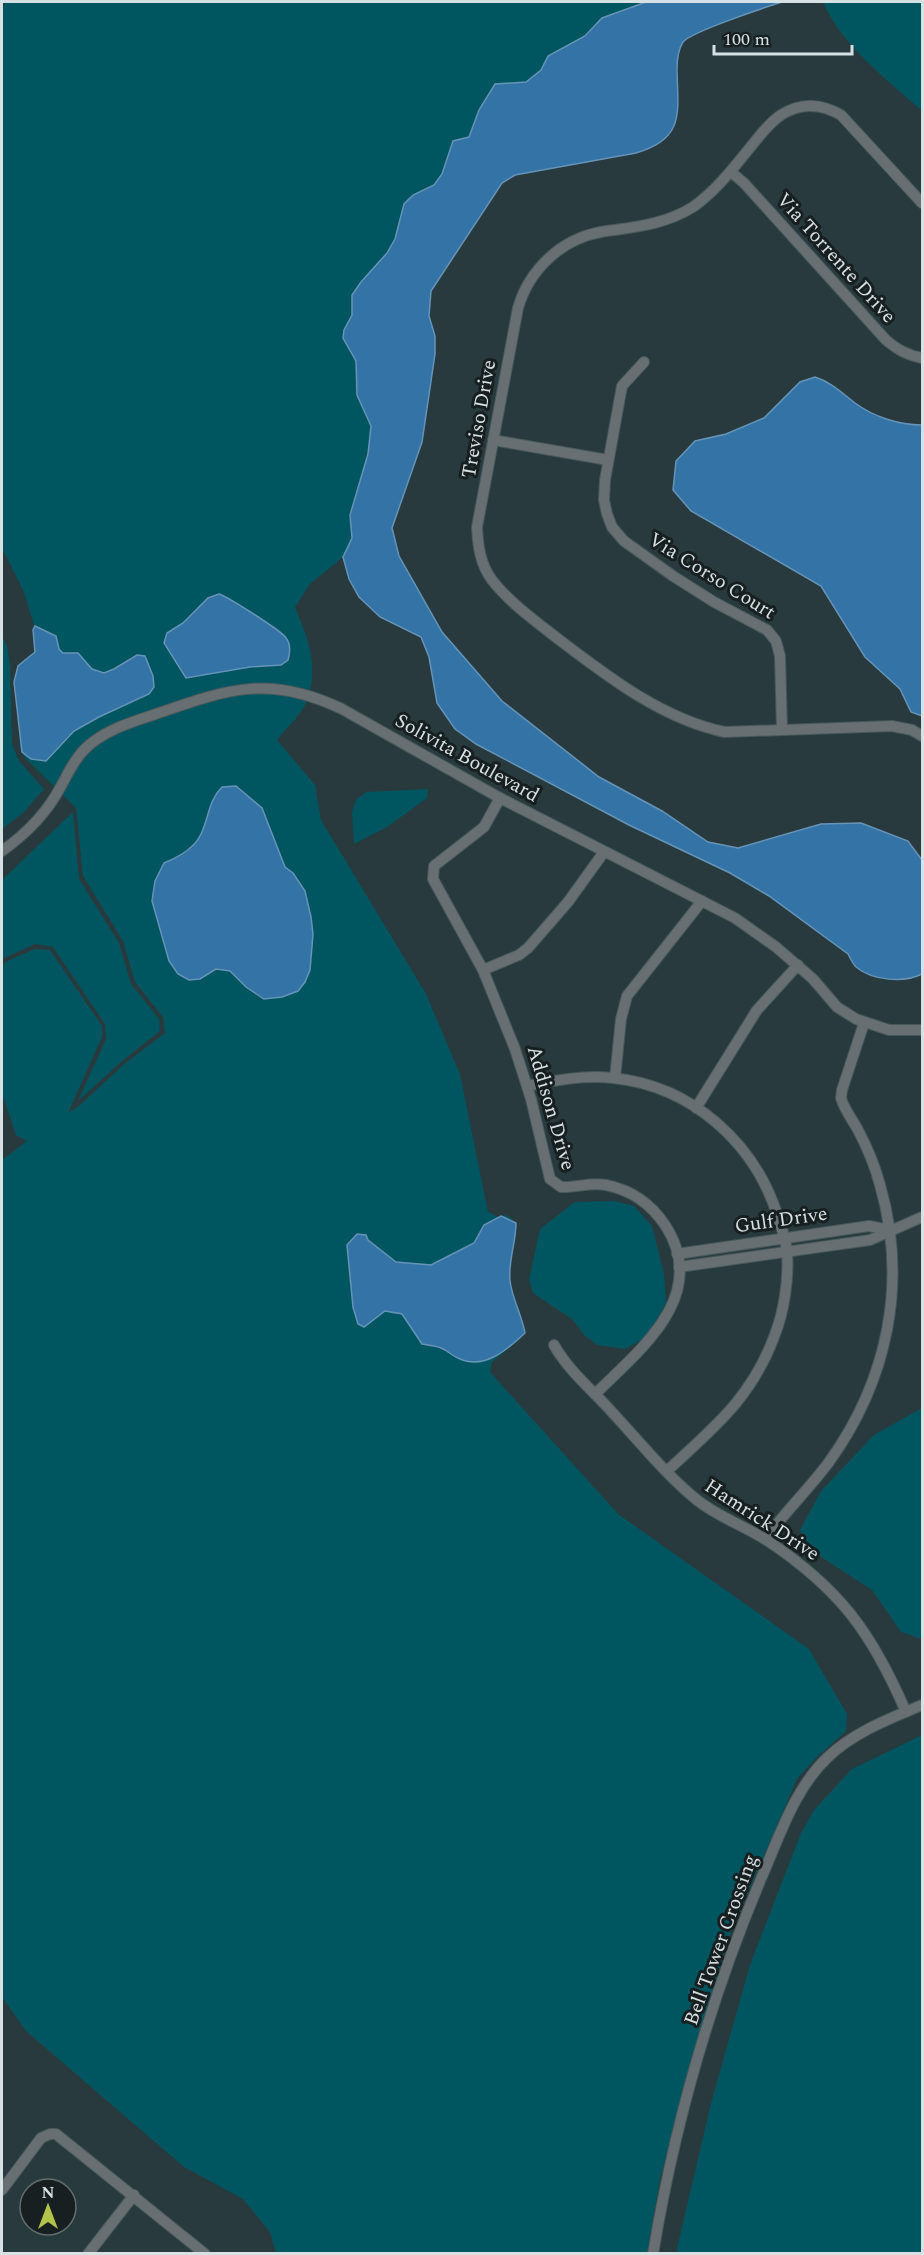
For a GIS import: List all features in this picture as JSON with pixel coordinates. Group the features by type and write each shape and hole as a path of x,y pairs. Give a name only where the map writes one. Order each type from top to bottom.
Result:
{"street":[{"name":"Treviso Drive","path":"922,203 842,115 829,108 799,107 780,115 718,187 692,207 669,219 648,226 599,232 572,242 554,254 538,269 523,290 477,527 478,548 491,579 507,596 541,626 602,672 666,710 702,727 725,732 892,726 912,730 922,736"},
{"name":"Via Torrente Drive","path":"730,172 744,183 886,340 896,349 908,355 922,357"},
{"name":"Via Corso Court","path":"644,362 622,386 603,500 612,527 624,541 714,602 767,630 776,641 780,656 782,730"},
{"path":"493,440 608,460"},
{"name":"Solivita Boulevard","path":"2,851 42,815 62,786 72,764 88,746 100,737 194,701 241,689 286,690 330,703 501,798 735,918 798,965 837,1006 864,1023 889,1030 922,1030"},
{"name":"Addison Drive","path":"501,798 484,827 437,863 432,870 433,879 483,970 512,1040 527,1086 552,1182 561,1187 607,1185 633,1195 649,1206 662,1221 672,1238 677,1254 680,1277 675,1299 661,1327 595,1394"},
{"path":"483,970 519,955 528,948 568,902 604,852"},
{"path":"615,1078 625,1001 702,902"},
{"path":"696,1108 757,1011 798,965"},
{"path":"765,1539 828,1462 850,1429 867,1395 884,1343 892,1299 893,1265 890,1230 874,1165 841,1098 864,1023"},
{"path":"527,1086 565,1078 615,1078 661,1090 696,1108 724,1129 750,1158 769,1192 784,1238 788,1268 780,1318 774,1338 756,1377 731,1412 667,1471"},
{"name":"Gulf Drive","path":"679,1267 870,1240 922,1217"},
{"name":"Gulf Drive","path":"677,1254 870,1226 890,1230"},
{"name":"Hamrick Drive","path":"554,1345 560,1356 680,1485 710,1509 765,1539 811,1573 848,1609 864,1629 879,1654 906,1712"},
{"name":"Bell Tower Crossing","path":"653,2253 670,2167 701,2047 738,1936 778,1837 801,1789 827,1757 852,1738 922,1705"},
{"path":"2,2190 40,2138 56,2134 205,2253"},
{"path":"88,2253 134,2195"}],"shaded area":[{"path":"5,2 646,2 602,18 585,36 548,56 541,70 526,82 494,84 479,110 469,137 453,141 442,174 434,185 413,195 404,204 395,239 387,253 361,282 353,295 352,315 344,330 343,338 356,361 357,395 371,426 368,454 350,515 352,538 343,557 310,584 295,607 311,656 312,681 304,707 277,740 315,785 321,820 426,994 460,1074 488,1212 498,1217 506,1215 513,1220 515,1232 508,1270 512,1298 523,1327 522,1337 492,1362 490,1372 618,1514 809,1649 847,1714 846,1731 797,1779 730,1934 687,2076 660,2179 647,2253 276,2253 270,2232 243,2199 184,2167 26,2031 2,1997 2,1160 27,1141 16,1135 2,1093 2,968 5,962 35,949 50,950 102,1026 102,1037 68,1113 80,1105 123,1065 165,1033 163,1017 135,982 123,941 83,876 76,808 25,758 20,748 17,689 43,653 23,590 2,548 2,11"},
{"path":"646,2 782,2 714,26 683,42 677,62 678,99 675,122 671,132 663,140 636,153 515,175 502,183 431,291 429,316 435,336 435,354 422,442 392,528 399,556 442,632 502,701 599,777 662,811 708,842 738,848 821,824 861,823 908,841 922,860 922,974 915,977 889,979 863,972 855,966 848,954 769,896 730,873 629,825 476,744 455,729 437,703 429,657 421,637 380,617 359,597 349,579 343,557 352,538 350,515 368,454 371,426 357,395 356,361 343,338 344,330 352,315 352,295 387,253 395,239 404,204 413,195 434,185 442,174 453,141 469,137 479,110 495,84 526,82 541,70 548,56 585,36 602,18"},
{"path":"823,2 922,2 922,111 853,47 831,18"},
{"path":"815,377 878,416 904,424 922,425 922,716 911,712 900,689 865,657 821,586 691,511 673,490 676,461 695,441 726,434 764,418 800,382"},
{"path":"219,594 254,614 282,634 288,640 290,652 288,660 281,665 250,667 186,678 164,643 167,633 183,623 208,598"},
{"path":"35,626 56,636 59,649 63,653 78,653 92,669 104,673 137,655 145,656 153,676 154,687 149,694 74,731 46,761 31,759 22,752 14,682 18,666 35,652 33,630"},
{"path":"2,636 7,646 10,665 12,744 19,761 44,789 23,813 2,829"},
{"path":"236,786 262,808 285,867 293,873 305,891 311,917 313,934 310,970 298,991 282,997 264,999 246,987 230,971 216,969 200,979 189,980 178,974 169,961 152,901 155,881 164,863 186,852 198,839 217,792 222,787"},
{"path":"428,789 427,798 387,827 354,844 352,812 356,800 366,792"},
{"path":"73,812 79,879 119,943 131,984 159,1019 160,1031 78,1101 106,1039 105,1024 53,947 35,944 2,959 2,880"},
{"path":"614,1201 634,1206 652,1226 664,1274 666,1302 654,1329 625,1349 597,1345 584,1335 573,1320 533,1293 529,1279 540,1229 575,1202"},
{"path":"501,1216 516,1223 510,1281 525,1333 510,1346 494,1357 476,1362 467,1361 441,1348 422,1344 402,1314 385,1311 364,1327 358,1324 353,1307 347,1245 357,1234 366,1235 368,1240 396,1262 431,1265 474,1243 484,1225"},
{"path":"922,1408 922,1639 901,1632 872,1590 812,1551 800,1530 821,1491 874,1435"},
{"path":"922,1735 922,2253 676,2253 711,2103 750,1965 801,1833 814,1810 852,1769"}]}
